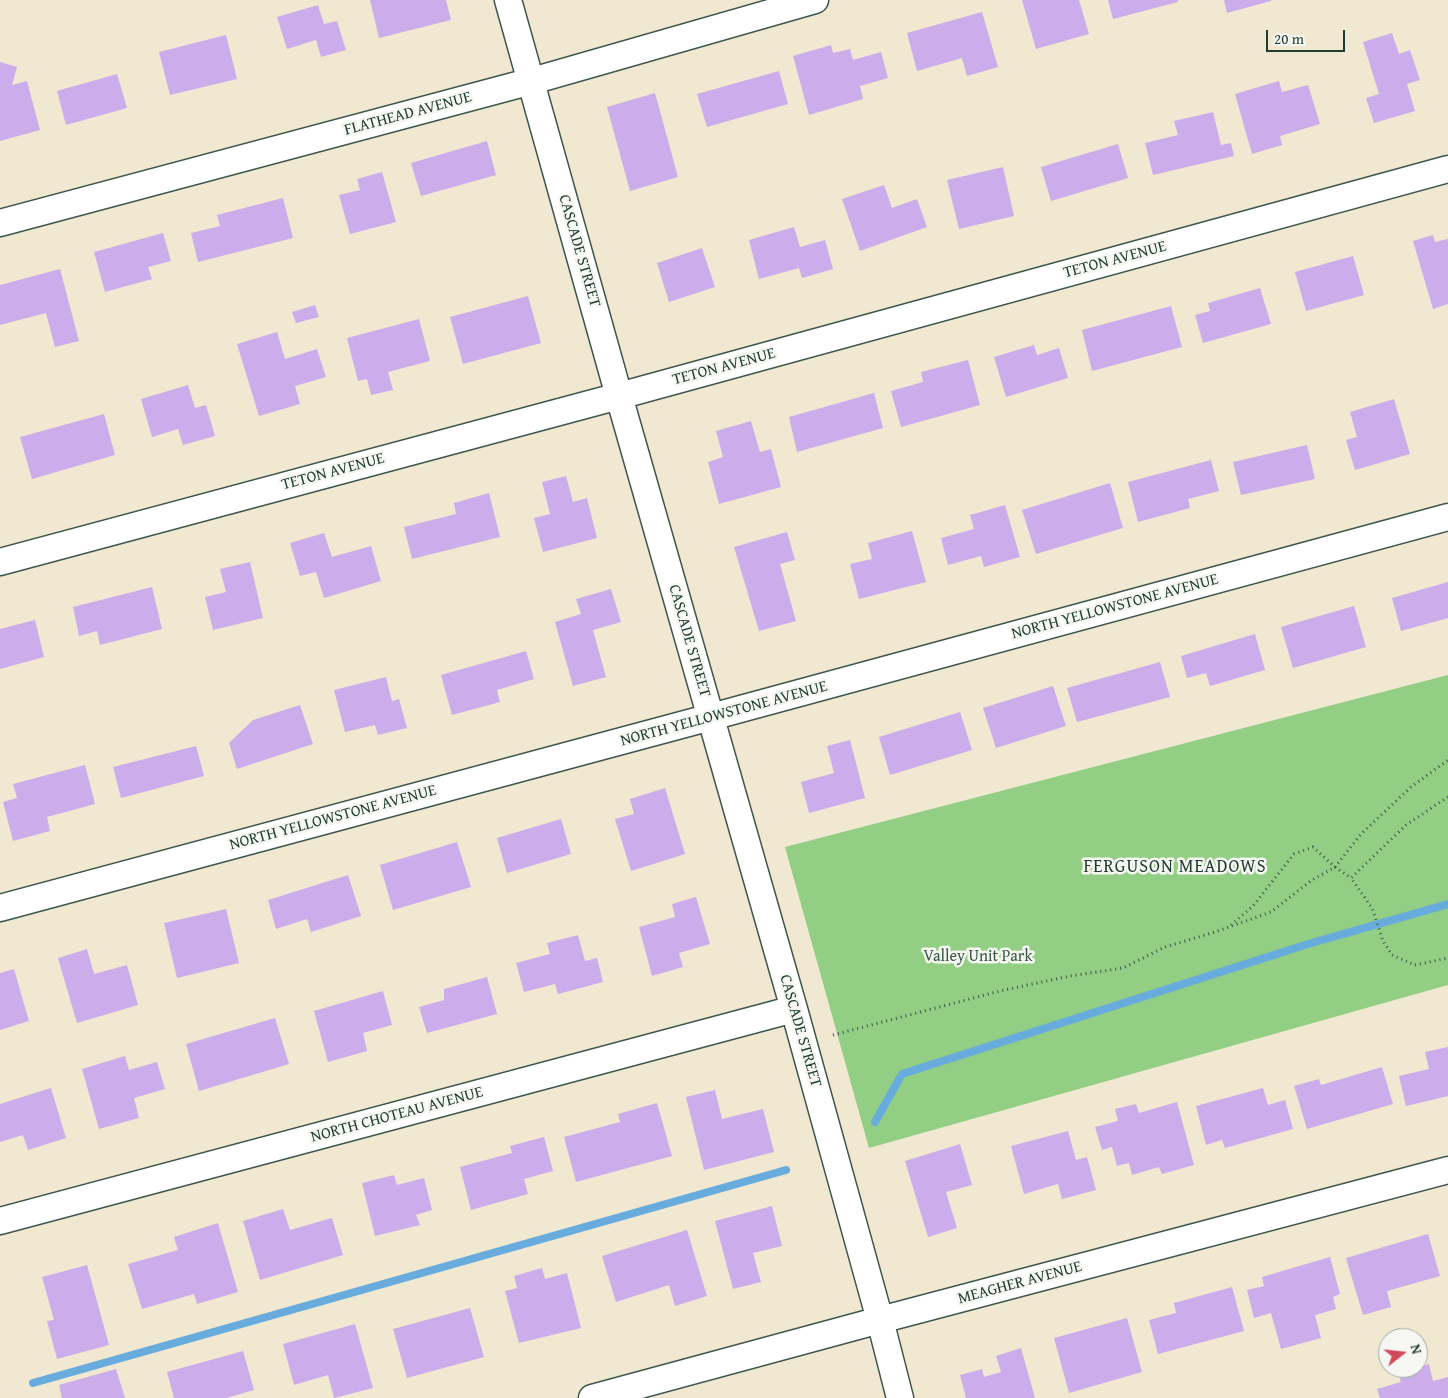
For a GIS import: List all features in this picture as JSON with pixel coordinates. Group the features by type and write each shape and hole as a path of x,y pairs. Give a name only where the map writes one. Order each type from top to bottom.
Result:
{"street":[{"name":"CASCADE STREET","path":"508,0 794,1009 900,1398"},
{"name":"FLATHEAD AVENUE","path":"0,223 532,81 815,0"},
{"name":"TETON AVENUE","path":"0,562 619,396 1448,169"},
{"name":"NORTH YELLOWSTONE AVENUE","path":"0,908 1448,517"},
{"name":"NORTH CHOTEAU AVENUE","path":"0,1221 794,1009"},
{"name":"MEAGHER AVENUE","path":"592,1398 1448,1170"}],"path":[{"path":"833,1035 1000,991 1070,976 1124,968 1165,947 1271,912 1312,880 1335,867 1361,834 1411,787 1448,760"},
{"path":"1351,878 1406,825 1448,797"},
{"path":"1229,927 1253,906 1294,854 1313,847 1335,867 1351,878 1372,908 1384,941 1392,955 1415,965 1448,958"}],"green space":[{"name":"Valley Unit Park","path":"1448,675 1448,985 869,1148 785,847"}],"building":[{"path":"370,0 446,0 451,20 379,38"},
{"path":"1022,0 1079,0 1089,34 1036,49"},
{"path":"1108,0 1178,0 1178,2 1113,19"},
{"path":"1224,0 1271,0 1271,1 1227,13"},
{"path":"318,5 324,24 337,21 346,50 321,57 316,40 287,49 277,17"},
{"path":"982,12 998,67 967,76 962,58 917,71 907,33"},
{"path":"1392,33 1399,54 1410,50 1420,80 1407,84 1415,111 1374,123 1366,98 1379,94 1363,42"},
{"path":"226,35 237,79 170,95 159,52"},
{"path":"831,45 833,53 850,49 853,60 881,52 888,78 860,86 863,99 809,115 793,56"},
{"path":"0,62 17,67 12,85 27,81 40,130 0,141"},
{"path":"779,71 788,104 707,127 697,94"},
{"path":"117,74 127,108 66,125 57,91"},
{"path":"1279,81 1282,92 1308,85 1320,124 1280,136 1282,145 1252,154 1235,94"},
{"path":"655,93 678,177 630,191 607,107"},
{"path":"1213,112 1221,145 1231,143 1234,156 1153,175 1145,143 1178,135 1174,121"},
{"path":"487,141 496,175 421,196 411,163"},
{"path":"1118,144 1128,178 1051,201 1041,167"},
{"path":"1003,167 1014,216 959,229 947,180"},
{"path":"382,172 396,222 350,234 339,195 360,190 357,179"},
{"path":"884,185 892,208 917,199 927,227 860,251 842,199"},
{"path":"283,198 293,238 198,262 191,233 220,226 217,215"},
{"path":"794,227 800,247 825,240 833,269 802,278 799,268 759,279 749,240"},
{"path":"163,233 171,261 148,267 152,279 105,292 94,252"},
{"path":"1433,235 1435,242 1448,239 1448,304 1433,309 1413,241"},
{"path":"702,248 715,287 669,302 657,263"},
{"path":"1353,256 1364,295 1306,311 1295,272"},
{"path":"60,269 79,341 55,347 46,313 0,325 0,285"},
{"path":"1260,288 1271,324 1203,343 1195,315 1210,311 1208,303"},
{"path":"528,296 541,343 463,364 450,317"},
{"path":"315,305 319,317 296,323 292,312"},
{"path":"1171,306 1182,347 1092,371 1082,330"},
{"path":"419,319 430,361 388,372 393,390 371,395 367,379 358,381 347,338"},
{"path":"277,332 285,359 317,349 326,377 295,386 300,404 259,416 237,344"},
{"path":"1034,345 1037,355 1059,348 1068,378 1006,397 994,357"},
{"path":"968,360 980,405 901,427 891,391 923,382 921,372"},
{"path":"188,385 195,408 206,405 215,436 183,445 178,429 152,437 141,399"},
{"path":"874,393 883,428 797,452 789,417"},
{"path":"1394,399 1410,454 1355,470 1346,440 1357,437 1350,412"},
{"path":"104,414 115,455 32,479 20,437"},
{"path":"751,421 760,452 771,449 781,487 719,504 708,462 723,457 716,431"},
{"path":"1307,445 1315,479 1241,495 1233,462"},
{"path":"1211,460 1219,491 1188,499 1190,508 1138,522 1128,482"},
{"path":"566,476 573,502 587,498 597,538 543,552 534,518 550,514 542,482"},
{"path":"1110,483 1123,528 1036,554 1022,510"},
{"path":"489,493 500,537 412,559 404,527 456,514 454,503"},
{"path":"1005,505 1020,557 984,567 981,556 948,565 941,538 974,529 970,515"},
{"path":"912,531 926,582 859,599 850,564 872,559 868,543"},
{"path":"787,532 795,560 780,564 796,621 759,631 734,547"},
{"path":"324,533 332,557 371,546 381,581 324,598 316,572 300,576 290,543"},
{"path":"250,562 263,618 213,630 205,597 226,592 220,569"},
{"path":"1448,582 1448,618 1401,631 1392,598"},
{"path":"152,587 162,629 100,645 97,631 79,636 73,607"},
{"path":"611,589 621,622 593,630 606,677 573,686 555,622 581,614 576,599"},
{"path":"1354,606 1366,647 1293,668 1281,627"},
{"path":"35,620 44,657 0,669 0,629"},
{"path":"1255,634 1265,670 1210,686 1206,673 1187,678 1181,656"},
{"path":"526,651 534,679 497,690 500,702 452,715 441,675"},
{"path":"1160,662 1170,697 1077,722 1067,688"},
{"path":"386,677 392,701 399,699 407,728 378,735 375,725 345,732 334,690"},
{"path":"1053,686 1066,726 996,748 983,708"},
{"path":"300,705 313,744 237,769 229,743 253,720"},
{"path":"960,712 972,750 890,775 879,737"},
{"path":"850,740 865,798 809,813 801,782 834,773 827,746"},
{"path":"196,746 204,776 121,798 113,767"},
{"path":"85,765 95,804 47,817 50,831 13,841 3,802 17,798 13,784"},
{"path":"665,788 685,854 631,871 615,819 634,814 630,799"},
{"path":"561,819 571,854 507,873 497,838"},
{"path":"457,842 471,887 393,910 380,865"},
{"path":"348,875 361,916 311,932 307,919 276,929 268,900"},
{"path":"696,897 710,944 679,953 683,967 652,976 639,927 675,917 672,904"},
{"path":"226,909 239,963 177,978 164,923"},
{"path":"578,935 585,961 597,958 603,982 558,994 555,984 524,992 516,963 550,954 547,943"},
{"path":"87,949 94,974 127,965 138,1005 77,1023 58,958"},
{"path":"14,969 29,1021 0,1030 0,973"},
{"path":"487,977 497,1014 427,1033 419,1007 444,1000 444,989"},
{"path":"383,991 392,1025 363,1033 367,1051 328,1062 314,1011"},
{"path":"275,1018 289,1064 199,1091 186,1044"},
{"path":"1448,1047 1448,1096 1406,1106 1399,1076 1429,1069 1425,1052"},
{"path":"125,1056 129,1070 157,1062 165,1089 134,1098 139,1118 99,1129 82,1069"},
{"path":"1382,1067 1393,1104 1307,1129 1294,1086 1319,1079 1321,1085"},
{"path":"51,1088 66,1138 28,1150 23,1135 0,1142 0,1104"},
{"path":"1263,1088 1268,1105 1285,1100 1293,1129 1225,1148 1222,1140 1206,1145 1196,1106"},
{"path":"715,1090 722,1119 763,1109 774,1152 704,1170 686,1097"},
{"path":"1177,1102 1194,1165 1162,1174 1159,1167 1132,1175 1129,1163 1117,1166 1112,1147 1102,1150 1095,1127 1118,1121 1115,1109 1136,1104 1139,1113"},
{"path":"657,1103 672,1156 576,1182 564,1137 620,1122 618,1114"},
{"path":"1068,1131 1076,1160 1087,1157 1096,1190 1062,1199 1058,1184 1024,1194 1011,1146"},
{"path":"544,1137 553,1171 524,1179 528,1194 471,1210 460,1167 512,1153 510,1146"},
{"path":"960,1144 972,1185 946,1192 957,1228 928,1237 905,1161"},
{"path":"394,1175 397,1185 424,1178 432,1210 416,1215 420,1225 375,1236 362,1183"},
{"path":"772,1206 782,1246 753,1253 761,1282 733,1289 715,1221"},
{"path":"283,1209 290,1230 332,1218 343,1255 260,1280 243,1221"},
{"path":"218,1223 238,1292 197,1304 194,1294 142,1309 128,1264 178,1250 174,1237"},
{"path":"687,1230 707,1296 675,1306 669,1285 616,1302 602,1256"},
{"path":"1428,1234 1440,1276 1387,1291 1391,1307 1363,1315 1346,1258"},
{"path":"1330,1257 1340,1294 1333,1297 1336,1309 1315,1315 1321,1338 1281,1349 1271,1313 1254,1318 1247,1290 1264,1286 1262,1277"},
{"path":"87,1265 109,1345 57,1359 47,1321 54,1320 42,1277"},
{"path":"542,1268 545,1279 567,1273 581,1328 519,1343 505,1291 517,1288 514,1276"},
{"path":"1232,1287 1244,1331 1158,1354 1149,1320 1176,1313 1174,1303"},
{"path":"470,1308 484,1357 407,1378 393,1329"},
{"path":"1127,1318 1142,1372 1069,1393 1054,1338"},
{"path":"355,1324 373,1388 334,1398 328,1375 294,1385 283,1344"},
{"path":"1021,1348 1035,1398 966,1398 960,1375 982,1369 984,1377 1001,1372 996,1356"},
{"path":"243,1351 254,1390 226,1398 174,1398 167,1372"},
{"path":"1428,1364 1433,1381 1448,1377 1448,1398 1380,1398 1377,1389 1401,1382 1400,1378 1428,1378"},
{"path":"116,1369 125,1398 62,1398 59,1385"}],"waterway":[{"path":"875,1122 902,1074 1308,944 1448,904"},
{"path":"33,1383 786,1170"}],"district":[{"name":"FERGUSON MEADOWS","path":"1175,867"}]}
